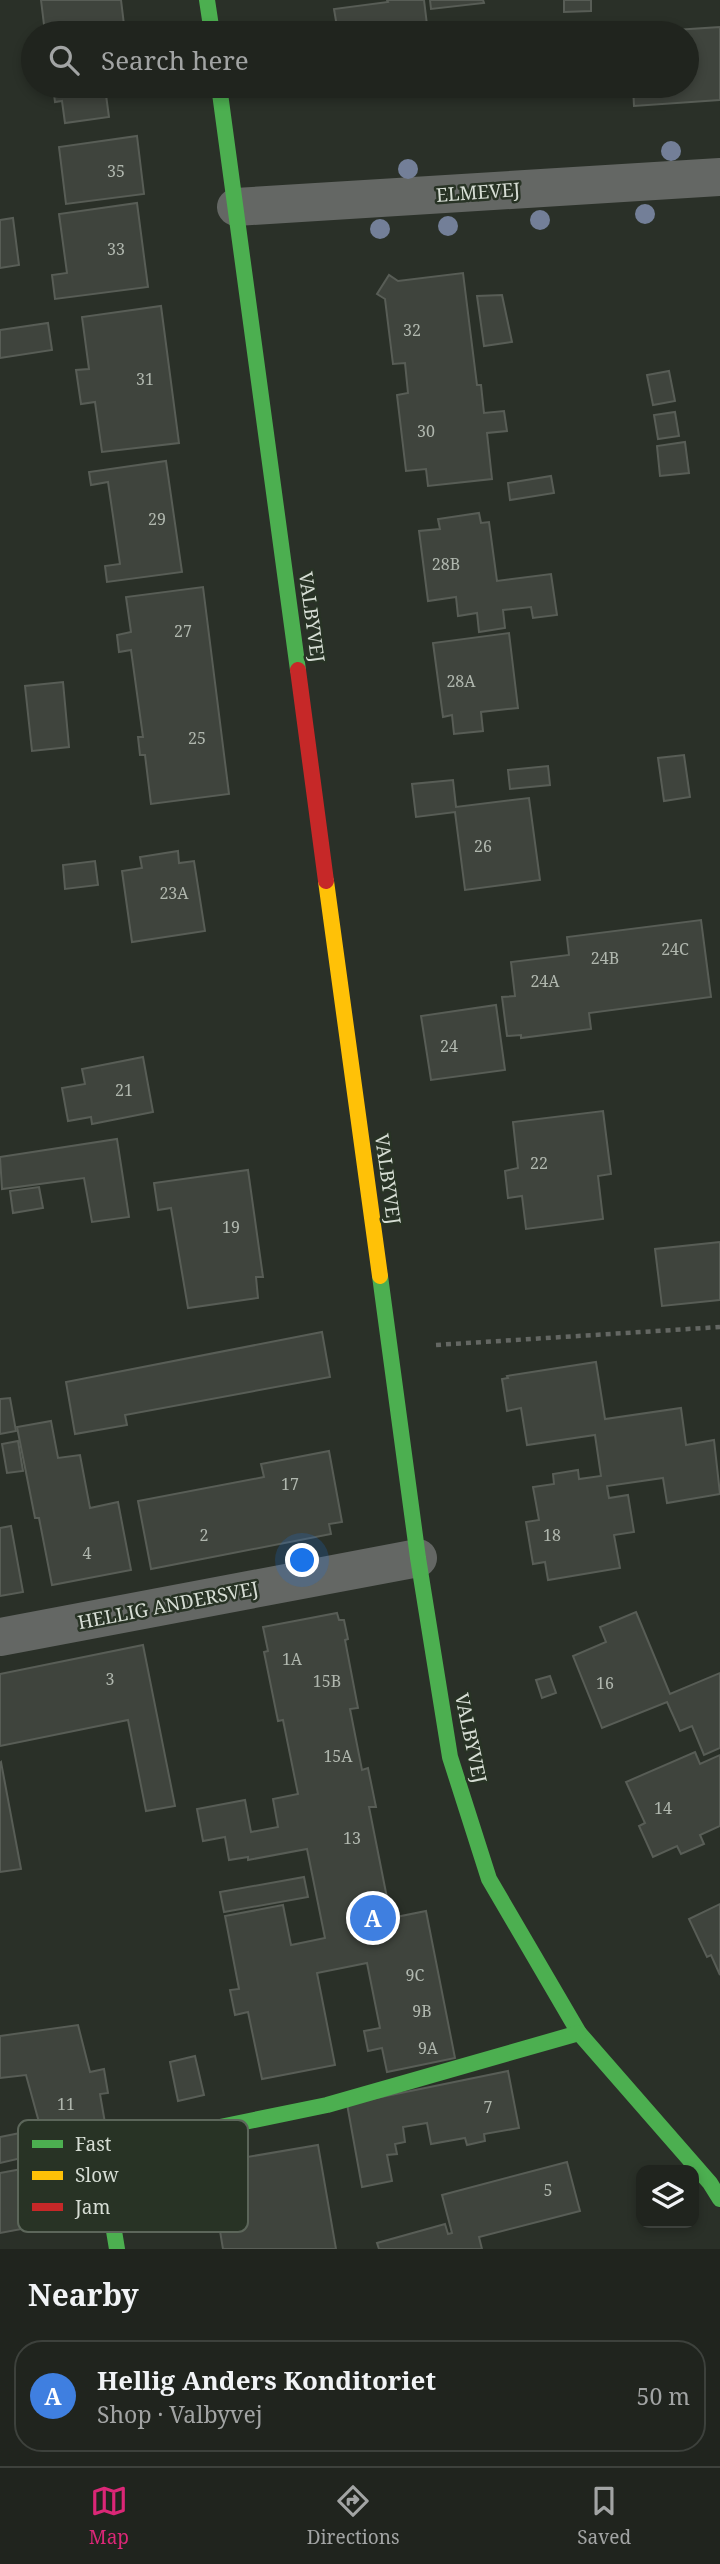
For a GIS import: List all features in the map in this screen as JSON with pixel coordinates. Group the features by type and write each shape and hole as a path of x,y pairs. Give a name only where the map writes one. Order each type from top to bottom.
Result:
{"street":[{"path":"207,0 210,21"},
{"name":"VALBYVEJ","path":"221,98 418,1558 450,1758 489,1879 579,2033 710,2183 720,2199"},
{"name":"ELMEVEJ","path":"236,207 720,177"},
{"name":"HELLIG ANDERSVEJ","path":"0,1637 418,1558"},
{"path":"248,2121 327,2105 579,2033"}],"path":[{"path":"390,1348 720,1327"}],"building":[{"path":"41,0 121,0 124,21 44,21"},
{"path":"387,0 424,0 427,21 336,21 334,9 388,2"},
{"path":"430,0 483,0 484,3 431,9"},
{"path":"564,0 591,0 591,11 564,12"},
{"path":"720,27 720,100 634,106 634,98 699,98 699,28"},
{"path":"54,98 106,98 109,117 65,123 62,101 55,102"},
{"path":"137,136 144,194 66,204 59,147"},
{"path":"137,203 148,287 55,299 52,275 67,273 59,214"},
{"path":"13,218 19,265 0,268 0,220"},
{"path":"463,273 477,385 481,385 484,413 504,411 507,431 487,433 492,479 428,486 426,469 406,471 397,395 408,393 405,363 393,364 385,299 377,294 389,275 398,281"},
{"path":"502,295 512,342 484,346 477,296"},
{"path":"161,306 179,443 102,452 95,402 81,404 76,370 89,369 82,317"},
{"path":"48,323 52,350 0,358 0,330"},
{"path":"669,371 675,401 653,405 647,375"},
{"path":"675,412 679,436 658,439 654,415"},
{"path":"685,442 689,473 660,476 657,446"},
{"path":"166,461 182,572 107,582 105,566 120,564 108,482 91,485 89,472"},
{"path":"551,476 554,493 510,500 508,483"},
{"path":"479,513 481,523 489,522 497,581 551,574 557,615 533,618 531,607 503,610 505,628 479,632 477,613 458,616 456,597 428,601 419,531 440,529 438,519"},
{"path":"203,587 229,794 151,804 145,755 140,755 138,737 143,737 131,650 119,652 117,635 131,632 126,597"},
{"path":"509,633 518,708 481,712 483,731 454,734 452,715 443,717 433,643"},
{"path":"63,682 69,747 32,751 25,686"},
{"path":"684,755 690,797 664,801 658,758"},
{"path":"548,766 550,785 510,789 508,770"},
{"path":"453,780 456,807 529,798 540,880 465,890 455,812 416,817 412,784"},
{"path":"178,851 179,863 194,861 205,931 132,942 122,871 142,868 140,857"},
{"path":"95,861 98,885 65,889 63,865"},
{"path":"701,920 711,997 589,1013 591,1029 521,1038 521,1035 507,1036 502,997 515,996 511,962 569,955 567,937"},
{"path":"496,1005 505,1070 431,1080 421,1016"},
{"path":"143,1057 153,1112 92,1124 91,1117 68,1121 62,1088 85,1084 82,1069"},
{"path":"603,1111 611,1174 598,1176 603,1219 526,1229 522,1196 508,1198 505,1171 518,1168 513,1122"},
{"path":"117,1139 129,1217 92,1222 84,1178 2,1189 0,1157"},
{"path":"248,1170 263,1277 256,1277 258,1298 188,1308 171,1208 158,1210 154,1183"},
{"path":"39,1187 43,1208 13,1213 10,1191"},
{"path":"720,1242 720,1300 662,1306 655,1249"},
{"path":"322,1332 330,1377 125,1415 127,1425 75,1434 66,1382"},
{"path":"596,1362 605,1419 681,1408 686,1445 714,1440 720,1494 667,1503 663,1478 607,1486 609,1498 628,1495 634,1532 614,1535 620,1568 548,1580 545,1562 533,1564 526,1522 539,1520 533,1487 554,1484 553,1474 578,1470 579,1479 601,1476 595,1435 527,1445 521,1408 507,1411 502,1379"},
{"path":"10,1398 16,1431 0,1434 0,1399"},
{"path":"51,1421 58,1458 80,1455 90,1508 118,1502 131,1570 52,1585 39,1518 35,1518 17,1427"},
{"path":"18,1441 23,1471 7,1473 2,1444"},
{"path":"329,1451 342,1522 329,1524 331,1534 151,1569 138,1501 264,1477 261,1464"},
{"path":"11,1526 23,1592 0,1596 0,1528"},
{"path":"636,1612 670,1694 720,1673 720,1748 704,1755 692,1726 680,1731 667,1702 602,1728 573,1656 606,1642 600,1627"},
{"path":"337,1613 339,1620 344,1620 348,1639 345,1640 358,1708 350,1709 362,1770 368,1768 376,1807 369,1807 391,1918 426,1911 455,2058 387,2072 382,2048 368,2051 364,2031 380,2028 367,1963 317,1973 335,2065 262,2079 248,2012 235,2015 230,1990 239,1989 225,1916 283,1905 291,1945 325,1938 307,1849 248,1860 248,1857 229,1860 225,1837 203,1841 197,1809 245,1800 251,1832 278,1827 273,1799 298,1794 283,1720 278,1721 264,1652 268,1651 263,1627"},
{"path":"143,1645 175,1806 146,1811 128,1720 0,1746 0,1674"},
{"path":"550,1676 556,1693 542,1698 536,1680"},
{"path":"695,1752 700,1764 720,1755 720,1826 700,1835 704,1844 681,1854 677,1846 653,1857 639,1826 645,1823 626,1782"},
{"path":"0,1763 21,1869 0,1872"},
{"path":"304,1877 308,1897 224,1912 220,1892"},
{"path":"720,1904 720,1975 711,1955 707,1957 689,1919"},
{"path":"78,2025 90,2072 104,2069 108,2093 100,2094 104,2120 38,2120 26,2075 0,2078 0,2036"},
{"path":"195,2056 204,2095 178,2101 170,2062"},
{"path":"508,2071 519,2128 484,2134 485,2141 467,2145 465,2138 431,2144 427,2123 403,2127 405,2142 395,2144 397,2154 387,2155 392,2181 362,2187 347,2104"},
{"path":"18,2133 18,2159 0,2163 0,2137"},
{"path":"318,2145 336,2249 223,2249 220,2232 248,2232 248,2157"},
{"path":"567,2162 580,2211 479,2237 482,2249 379,2249 377,2243 445,2224 448,2234 452,2233 442,2195"},
{"path":"18,2170 18,2230 0,2233 0,2173"}],"traffic: fast":[{"path":"207,0 210,21"},
{"path":"221,98 298,670"},
{"path":"380,1276 418,1558 450,1757 489,1879 579,2033 710,2183 720,2199"},
{"path":"248,2121 327,2105 579,2033"},
{"path":"114,2232 117,2249"}],"traffic: slow":[{"path":"326,881 380,1276"}],"traffic: jam":[{"path":"298,670 326,881"}],"place":[{"name":"Hellig Anders Konditoriet","path":"373,1918"}]}
